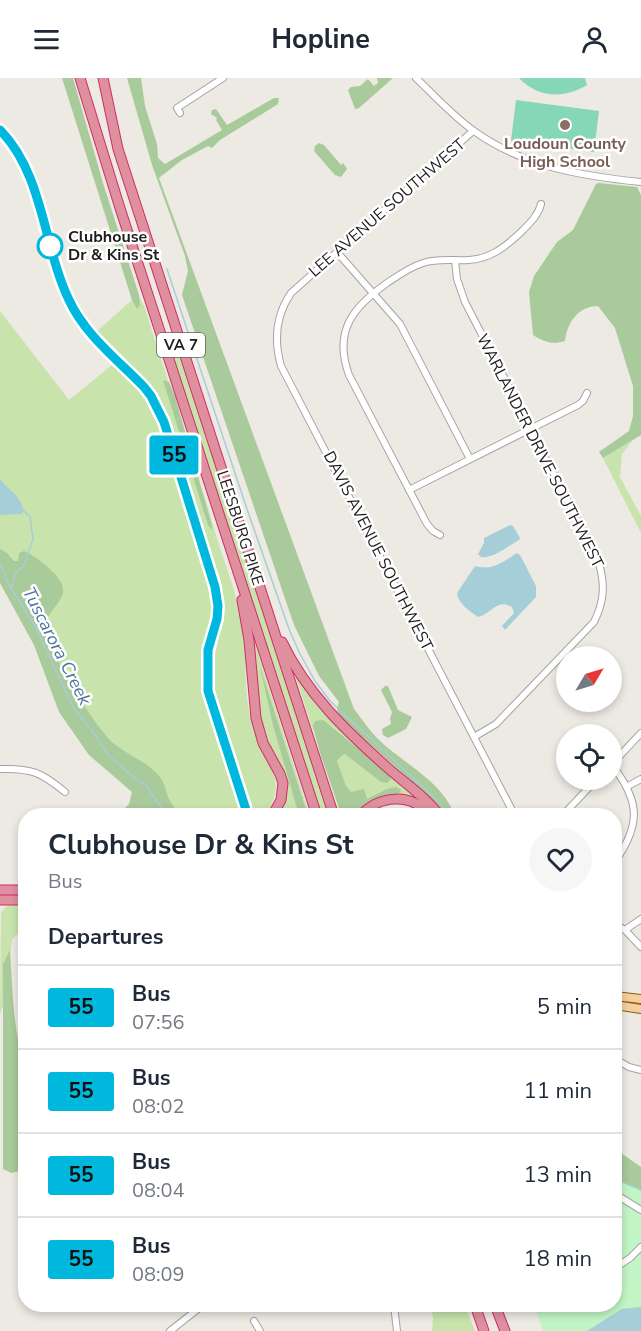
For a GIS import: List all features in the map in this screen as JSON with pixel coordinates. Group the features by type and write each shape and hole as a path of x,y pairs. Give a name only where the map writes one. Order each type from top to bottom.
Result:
{"highway":[{"name":"LEESBURG PIKE","path":"80,78 314,808"},
{"name":"LEESBURG PIKE","path":"103,78 118,149 331,808"},
{"path":"233,554 248,632 256,718 263,743 283,783 281,800 276,808"},
{"path":"267,610 292,663 318,700 354,738 433,808"},
{"path":"370,808 377,803 397,798 415,803 421,808"},
{"path":"0,890 18,890"},
{"path":"0,900 18,900"},
{"path":"477,1312 484,1331"},
{"path":"498,1312 505,1331"}],"main road":[{"path":"622,997 641,999"},
{"path":"622,1006 641,1009"}],"street":[{"path":"180,113 177,108 223,78"},
{"path":"416,78 474,131 509,150 550,168 584,176 641,182"},
{"path":"0,130 12,143 28,173 60,277 74,311 92,335 144,387 164,422 215,587 218,606 217,619 208,650 208,691 245,808"},
{"name":"LEE AVENUE SOUTHWEST","path":"300,284 474,131"},
{"path":"440,535 427,524 345,364 343,346 346,326 358,307 401,273 432,260 484,258 505,247 535,217 541,204"},
{"path":"337,252 405,331 470,459"},
{"name":"WARLANDER DRIVE SOUTHWEST","path":"455,260 457,279 465,302 598,560 603,578 603,598 594,622 496,724 474,737"},
{"name":"DAVIS AVENUE SOUTHWEST","path":"300,284 288,297 280,316 277,347 281,366 511,808"},
{"path":"409,490 583,401 587,393"},
{"path":"622,753 641,733"},
{"path":"0,769 36,771 65,792"},
{"path":"622,778 628,786 639,816 632,840 622,852"},
{"path":"628,786 641,779"},
{"path":"570,808 587,790"},
{"path":"625,930 641,919"},
{"path":"622,928 641,947"},
{"path":"622,1063 641,1070"},
{"path":"622,1198 641,1210"},
{"path":"622,1263 641,1247"},
{"path":"170,1331 194,1312"},
{"path":"395,1312 398,1331"},
{"path":"254,1321 260,1331"}],"green space":[{"path":"62,78 73,78 103,183 139,295 140,305 137,309 132,300"},
{"path":"127,78 141,78 145,106 157,144 158,158 165,164 222,130 217,118 211,114 212,110 216,109 227,125 274,98 279,98 278,104 220,140 212,148 208,146 182,160 159,178 354,709 377,738 431,782 451,808 440,808 341,718 337,710 339,702 319,676 294,625 182,295 188,271 185,256 152,165"},
{"path":"377,78 393,78 355,109 348,90 351,87 360,86 368,79 374,86 378,83"},
{"path":"519,78 585,78 587,85 569,93 552,94 534,90"},
{"path":"516,100 599,111 594,152 511,141"},
{"path":"319,143 324,145 347,169 341,177 335,175 314,151 315,146"},
{"path":"596,184 637,187 641,195 641,435 603,458 599,452 629,431 633,416 633,386 615,328 598,306 591,307 579,312 571,322 565,341 552,343 545,341 533,335 529,292 534,276 557,242 573,230"},
{"path":"133,284 144,306 240,611 249,711 253,726 275,776 276,788 269,808 252,808 214,690 212,670 223,616 221,582 166,411 149,382 97,331 132,300"},
{"path":"0,311 69,400 118,360 144,387 158,410 215,587 217,619 206,677 246,808 159,808 108,755 0,564"},
{"path":"172,345 188,377 328,808 318,808 175,363"},
{"path":"163,380 169,382 175,396 212,530 208,525"},
{"path":"633,440 622,454 620,477 641,516 641,533 603,458"},
{"path":"0,549 14,561 18,561 19,553 24,551 37,558 57,576 63,590 62,596 47,619 45,630 58,661 103,732 117,746 149,766 159,776 175,808 125,808 129,804 132,792 89,755 59,712 34,645 0,583"},
{"path":"253,638 307,808 281,808 284,803 270,749 259,718"},
{"path":"291,663 301,680 416,797 414,800 401,797 376,808 338,808"},
{"path":"260,667 305,808 297,808 273,725"},
{"path":"388,686 398,710 412,717 406,729 388,738 383,735 382,729 391,724 392,712 381,690"},
{"path":"323,720 388,773 391,779 387,783 381,782 345,754 337,761 346,786 351,792 364,789 367,799 396,787 401,792 364,808 339,808 320,753 313,725 315,721"},
{"path":"18,904 18,934 12,939 4,1004 0,1013 1,914 8,906"},
{"path":"10,950 18,1041 18,1172 11,1173 3,1169 3,964"},
{"path":"622,1154 641,1167 641,1218 622,1211"},
{"path":"622,1182 641,1190 641,1331 543,1331 536,1312 622,1312"},
{"path":"432,1312 468,1312 475,1331 432,1331"}],"water":[{"path":"0,479 19,500 24,511 21,514 0,515"},
{"path":"510,525 513,526 519,540 490,556 481,557 478,554 484,538"},
{"path":"517,553 536,586 536,597 505,630 502,626 514,613 512,607 498,605 478,617 462,604 457,593 475,566 492,566"},
{"path":"641,1307 641,1331 587,1331 617,1312 622,1312 622,1309"}],"waterway":[{"path":"167,269 248,512 299,652 315,681 330,701 443,808"},
{"path":"11,588 16,572 23,567 33,539 30,517 24,511"},
{"name":"Tuscarora Creek","path":"0,564 8,583 36,628 73,707 108,755 146,785 162,808"},
{"name":"Tuscarora Creek","path":"622,1182 641,1190"}],"bus line":[{"name":"55","path":"0,130 12,143 28,173 64,289 74,311 92,335 144,387 164,422 215,587 218,606 217,619 208,650 206,677 208,691 245,808"}],"place":[{"name":"Loudoun County High School","path":"565,125"},
{"name":"Clubhouse Dr & Kins St","path":"50,246"}]}
